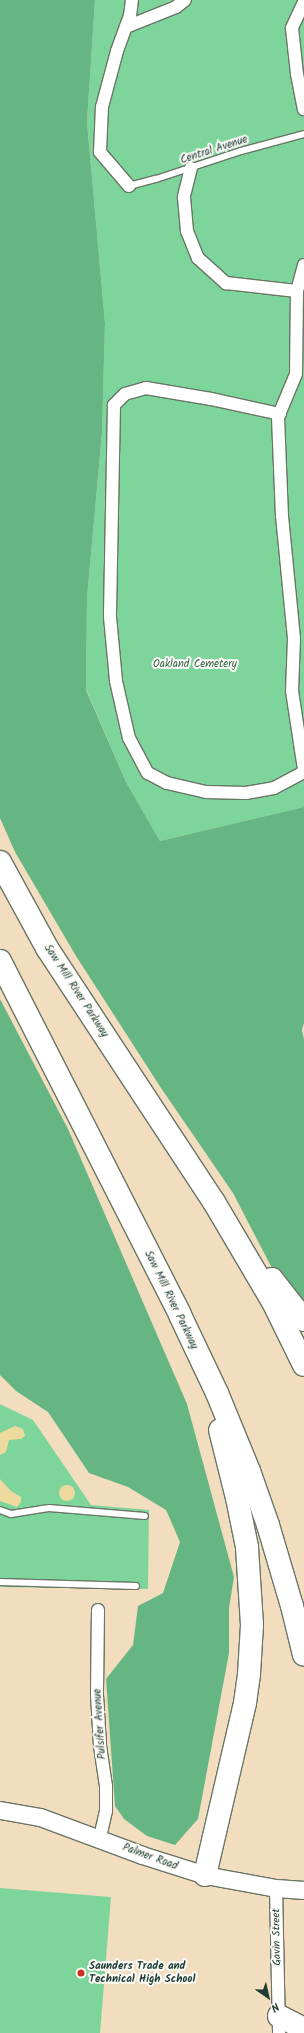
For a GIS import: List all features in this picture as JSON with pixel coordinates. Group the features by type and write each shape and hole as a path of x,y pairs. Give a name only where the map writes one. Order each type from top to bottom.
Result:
{"highway":[{"name":"Saw Mill River Parkway","path":"0,862 48,948 214,1202 273,1302 304,1364"},
{"name":"Saw Mill River Parkway","path":"0,960 204,1367 236,1438 259,1498 286,1585 304,1654"},
{"path":"214,1202 304,1320"},
{"path":"204,1367 242,1520 249,1566 252,1625 249,1674 245,1703 205,1875"},
{"path":"279,2025 304,2029"}],"street":[{"path":"129,186 100,152 102,107 117,51 130,16 132,0"},
{"path":"126,26 176,7 185,0"},
{"path":"304,2 292,28 297,74 304,109"},
{"path":"191,168 184,197 187,230 198,258 226,283 297,291"},
{"path":"304,265 297,291 300,350 296,374 278,417 282,516 294,639 298,663 292,691 304,769"},
{"path":"280,414 211,399 146,388 125,394 114,405 110,617 116,682 129,738 148,773 167,783 206,792 246,793 274,788 304,772"},
{"name":"Pulsifer Avenue","path":"98,1610 97,1695 100,1746 106,1786 106,1811 100,1838"},
{"name":"Palmer Road","path":"0,1810 40,1817 100,1838 142,1855 205,1875 276,1888 304,1890"},
{"name":"Gavin Street","path":"276,1888 279,2025"}],"lane":[{"name":"Central Avenue","path":"129,186 191,168 241,151 304,134"},
{"path":"0,1510 11,1514 49,1508 145,1516"},
{"path":"0,1582 136,1586"}],"green space":[{"path":"0,0 95,0 87,122 105,323 102,433 87,598 86,690 126,782 160,841 304,807 304,1023 302,1030 304,1039 304,1330 233,1193 161,1088 76,956 15,852 0,818"},
{"name":"Oakland Cemetery","path":"95,0 304,0 304,807 160,841 126,782 86,689 87,598 102,433 105,323 87,122"},
{"path":"0,999 68,1129 187,1404 234,1577 229,1608 229,1653 198,1819 175,1845 147,1836 124,1819 115,1806 106,1679 133,1645 138,1606 163,1593 180,1542 166,1510 128,1487 89,1473 48,1412 16,1391 0,1375"},
{"path":"0,1404 33,1420 91,1505 149,1510 148,1589 0,1587"},
{"path":"0,1888 111,1897 100,2033 0,2033"}],"sand":[{"path":"15,1426 23,1429 25,1436 21,1439 9,1440 6,1452 0,1455 0,1433"},
{"path":"0,1479 11,1491 21,1497 21,1502 17,1507 0,1501"},
{"path":"64,1485 70,1485 75,1490 73,1499 70,1501 64,1501 59,1496 59,1490"}],"place":[{"name":"Saunders Trade and Technical High School","path":"81,1973"}]}
